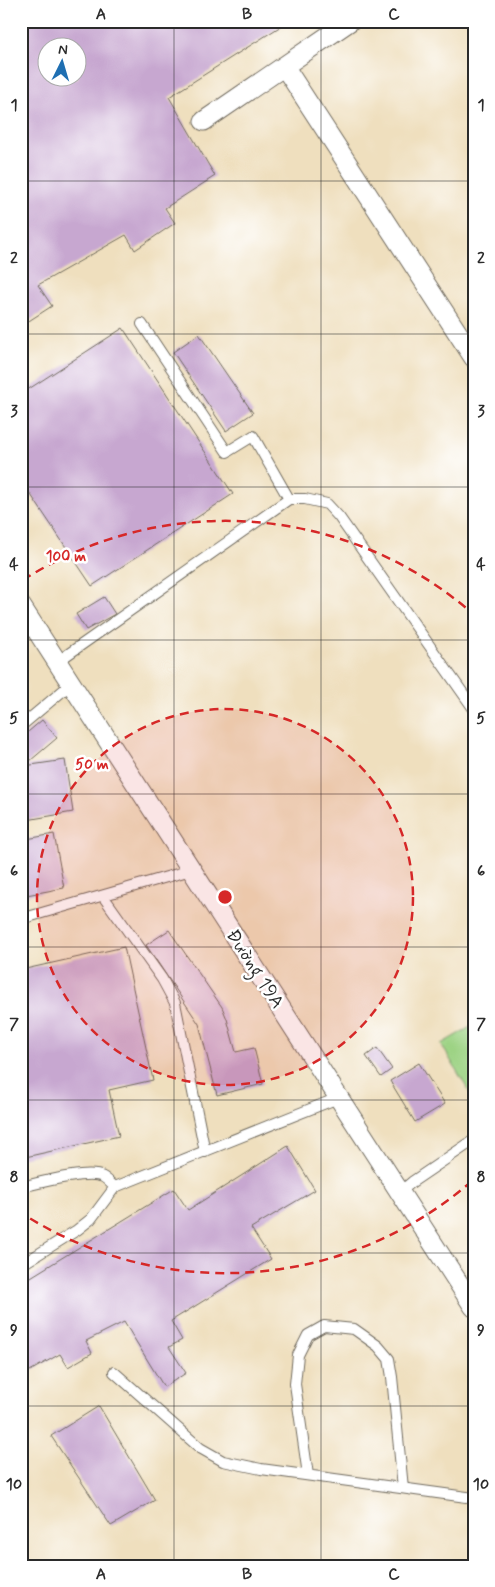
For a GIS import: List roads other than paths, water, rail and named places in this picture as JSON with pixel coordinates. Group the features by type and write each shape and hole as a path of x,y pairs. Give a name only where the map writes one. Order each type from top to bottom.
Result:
{"street":[{"path":"204,121 350,21"},
{"path":"284,66 474,358"},
{"name":"Đường 19A","path":"21,606 474,1307"}],"lane":[{"path":"142,324 226,452 253,436 289,499"},
{"path":"57,662 289,499 305,499 327,504 338,517 474,709"},
{"path":"21,726 72,683"},
{"path":"21,919 191,870"},
{"path":"103,896 162,979 175,1003 204,1152"},
{"path":"21,1265 84,1224 105,1203 115,1187 338,1098"},
{"path":"399,1193 474,1140"},
{"path":"21,1187 77,1175 93,1174 103,1177 115,1187"},
{"path":"308,1475 295,1384 298,1355 308,1335 324,1326 354,1329 378,1346 389,1359 403,1488"},
{"path":"114,1372 200,1448 223,1461 261,1469 474,1498"}]}
